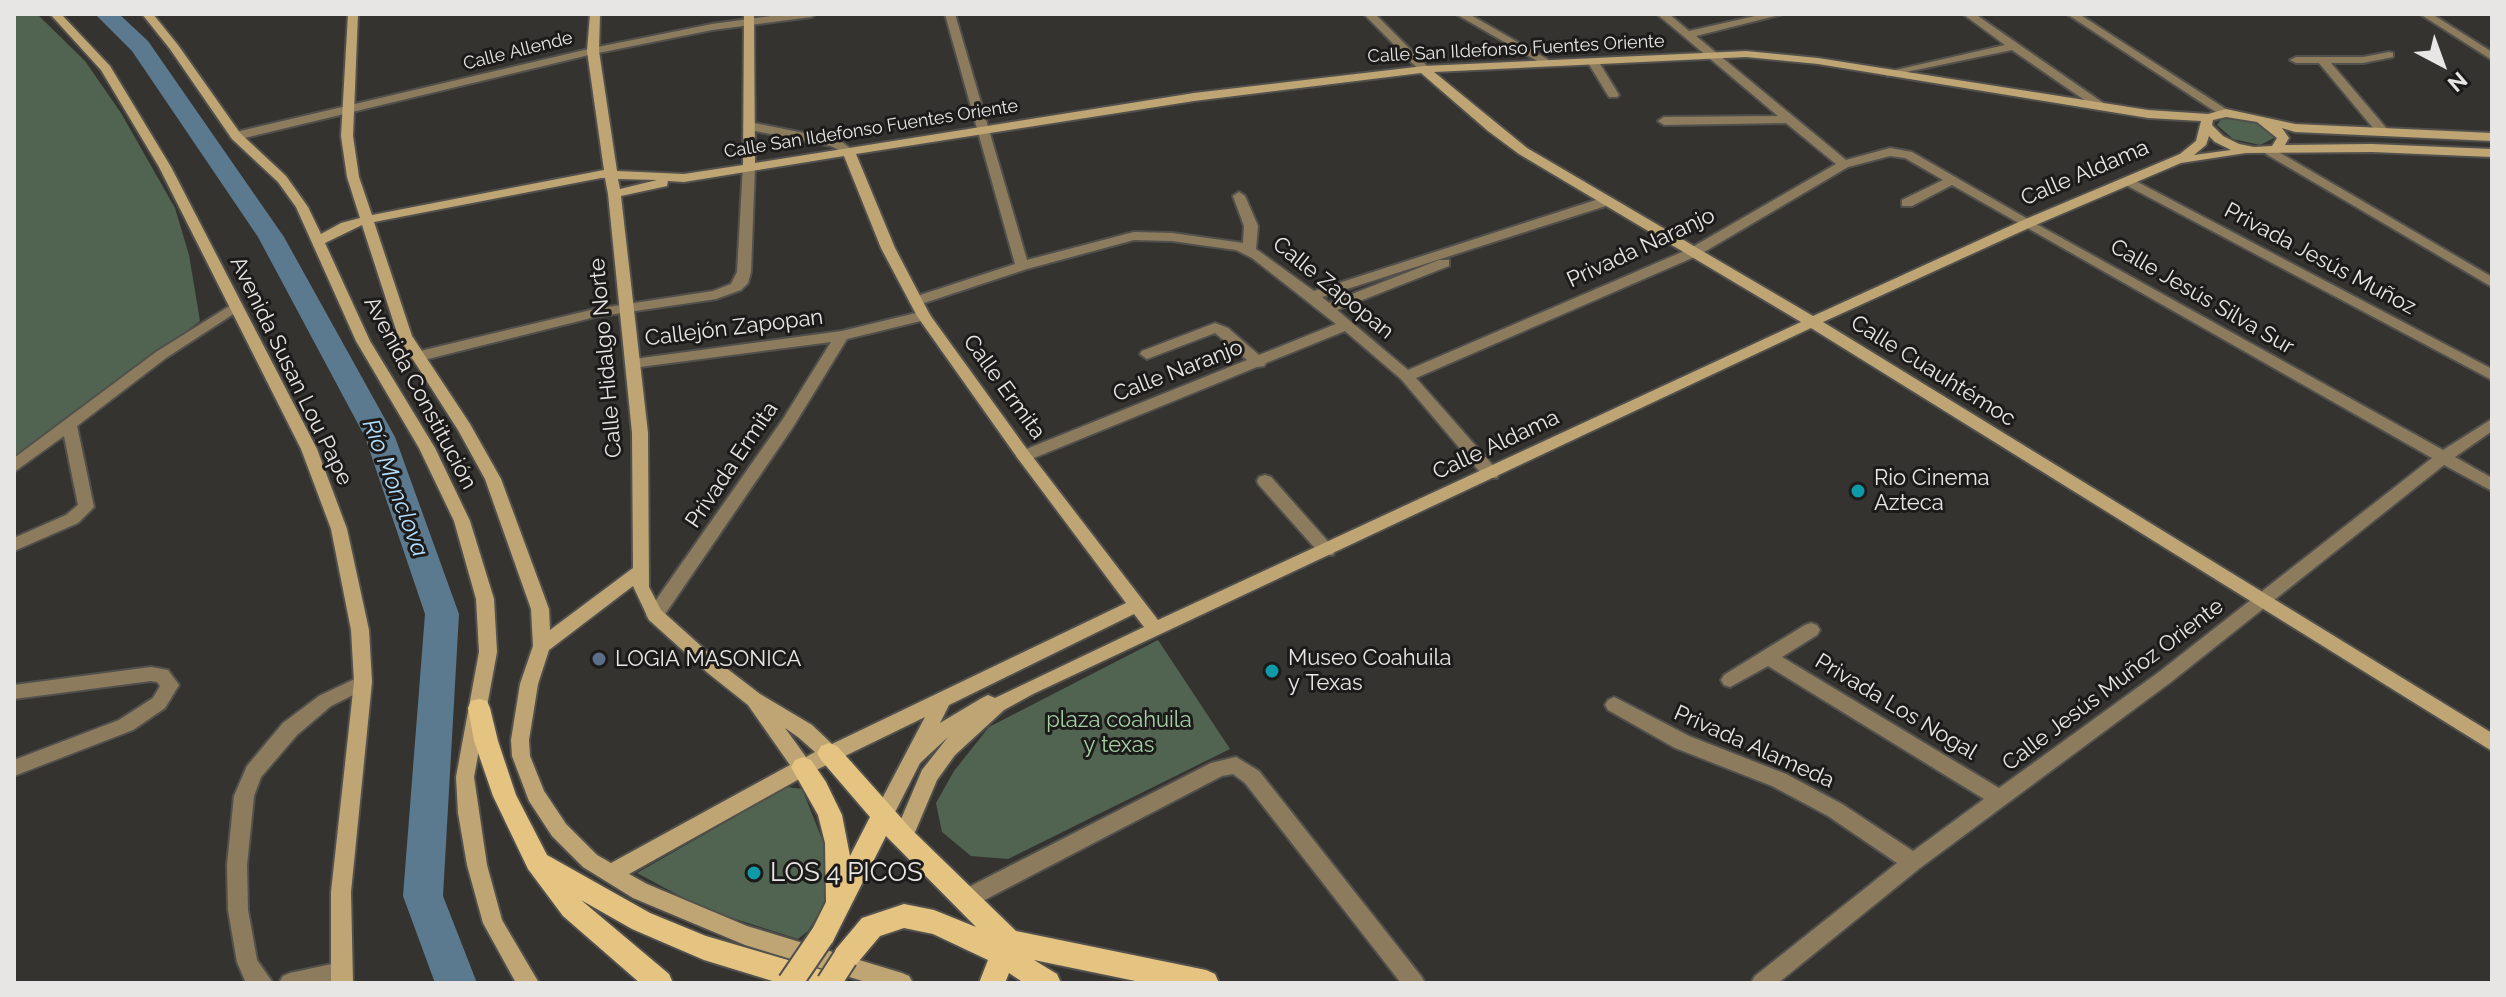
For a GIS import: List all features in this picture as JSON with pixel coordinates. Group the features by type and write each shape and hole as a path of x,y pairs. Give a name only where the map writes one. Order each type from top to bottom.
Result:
{"main road":[{"path":"479,708 486,741 505,796 537,861 572,908 660,983"},
{"path":"829,753 1006,948 1048,983"},
{"path":"803,767 830,815 840,874 839,906"},
{"path":"790,983 839,906 883,816"},
{"path":"537,861 641,921 704,948 822,983"},
{"path":"829,983 871,927 904,916 948,927 1006,948 1206,983"},
{"path":"992,983 1006,948"}],"street":[{"name":"Avenida Susan Lou Pape","path":"55,14 90,49 128,103 165,167 309,449 327,492 352,586 360,630 363,682 341,892 342,978"},
{"name":"Avenida Constitución","path":"147,14 236,136 282,179 302,207 363,341 427,448 462,521 477,564 487,613 488,652 465,777 477,865 493,923 528,983"},
{"path":"353,14 347,111 353,177 401,327 416,357 465,428 493,479 536,592 542,646 521,721 521,756 536,795 559,830 590,861 674,907 745,935 902,983"},
{"name":"Calle Hidalgo Norte","path":"595,14 593,51 614,194 640,433 641,587 655,615 754,699 805,731 829,753"},
{"name":"Calle Allende","path":"236,136 593,51 749,18 811,14"},
{"path":"950,14 1022,266"},
{"name":"Calle Cuauhtémoc","path":"1369,14 1424,69 1523,151 1812,322 2492,743"},
{"path":"1461,14 1548,63"},
{"path":"1662,14 1709,56 1844,164"},
{"path":"1686,35 1778,14"},
{"path":"1968,14 2103,107"},
{"path":"2425,14 2492,57"},
{"path":"2076,15 2226,113 2295,128 2492,137"},
{"path":"416,357 523,329 627,308 716,295 741,283 749,166 749,18"},
{"path":"1891,74 2014,46"},
{"path":"2296,60 2363,60 2389,55"},
{"name":"Calle San Ildefonso Fuentes Oriente","path":"614,194 749,166 1208,95 1424,69 1548,63 1775,56 2207,122"},
{"path":"1593,61 1613,95"},
{"path":"2323,61 2383,132"},
{"path":"2226,113 2207,122 2212,135 2226,144 2254,151 2492,153"},
{"path":"1664,121 1788,119"},
{"path":"2262,120 2283,138 2273,150"},
{"name":"Calle Aldama","path":"903,838 929,776 948,749 998,705 1027,689 1812,322 2026,224 2168,164 2196,149 2202,142 2207,122"},
{"path":"749,126 835,143 848,151"},
{"path":"2273,150 2492,283"},
{"name":"Calle Ermita","path":"848,151 888,248 924,316 1024,456 1156,630"},
{"name":"Calle Aldama","path":"2168,164 2202,156 2254,151"},
{"name":"Privada Naranjo","path":"1406,376 1694,252 1844,164 1890,152"},
{"name":"Calle Jesús Silva Sur","path":"1890,152 1908,155 2492,485"},
{"name":"Calle San Ildefonso Fuentes Oriente","path":"319,241 346,226 367,220 610,173 684,178"},
{"path":"1907,203 1953,180"},
{"name":"Privada Jesús Muñoz","path":"2128,181 2492,375"},
{"path":"1239,196 1251,226 1249,250"},
{"path":"1312,296 1607,201"},
{"path":"1327,309 1503,242 1535,226"},
{"name":"Calle Zapopan","path":"916,301 1022,266 1141,235 1214,242 1249,250 1312,296 1406,376 1491,474"},
{"path":"14,466 161,355 236,306"},
{"path":"842,336 924,316"},
{"name":"Calle Naranjo","path":"1024,456 1347,325"},
{"path":"1147,354 1207,329 1217,328 1259,363"},
{"name":"Callejón Zapopan","path":"632,363 842,336"},
{"name":"Privada Ermita","path":"655,615 788,423 842,336"},
{"path":"14,545 72,519 86,507 69,424"},
{"name":"Calle Jesús Muñoz Oriente","path":"1762,983 1913,862 2265,601 2443,458 2492,424"},
{"path":"1265,481 1327,551"},
{"path":"542,646 639,572"},
{"path":"610,874 829,753 1138,605"},
{"name":"Privada Los Nogal","path":"1730,680 1811,630"},
{"name":"Privada Los Nogal","path":"1768,657 2000,799"},
{"path":"14,692 151,674 162,675 170,685 159,703 126,725 14,768"},
{"path":"262,983 256,980 247,962 238,910 237,865 244,796 254,772 290,729 325,701 363,682"},
{"path":"913,757 963,716 992,701 1027,689"},
{"path":"883,816 944,697"},
{"name":"Calle Hidalgo Norte","path":"754,699 764,718 803,767"},
{"name":"Privada Alameda","path":"1614,705 1682,742 1779,780 1835,810 1913,862"},
{"path":"964,900 1223,766 1240,766 1414,983"},
{"path":"290,983 342,978"}],"green space":[{"path":"14,14 37,14 85,61 121,113 175,208 189,255 200,321 14,462"},
{"path":"2222,118 2257,122 2274,134 2274,138 2260,145 2233,139 2217,125"},
{"name":"plaza coahuila y texas","path":"1158,640 1230,749 1008,859 971,856 942,832 936,803 954,771 989,727"},
{"path":"787,787 802,789 824,844 827,879 825,904 808,931 798,939 704,909 637,873"}],"waterway":[{"name":"Río Monclova","path":"106,14 140,46 271,237 380,437 442,614 423,896 456,983"}],"place":[{"name":"Rio Cinema Azteca","path":"1858,491"},
{"name":"LOGIA MASONICA","path":"599,659"},
{"name":"Museo Coahuila y Texas","path":"1272,671"},
{"name":"LOS 4 PICOS","path":"754,873"}]}
